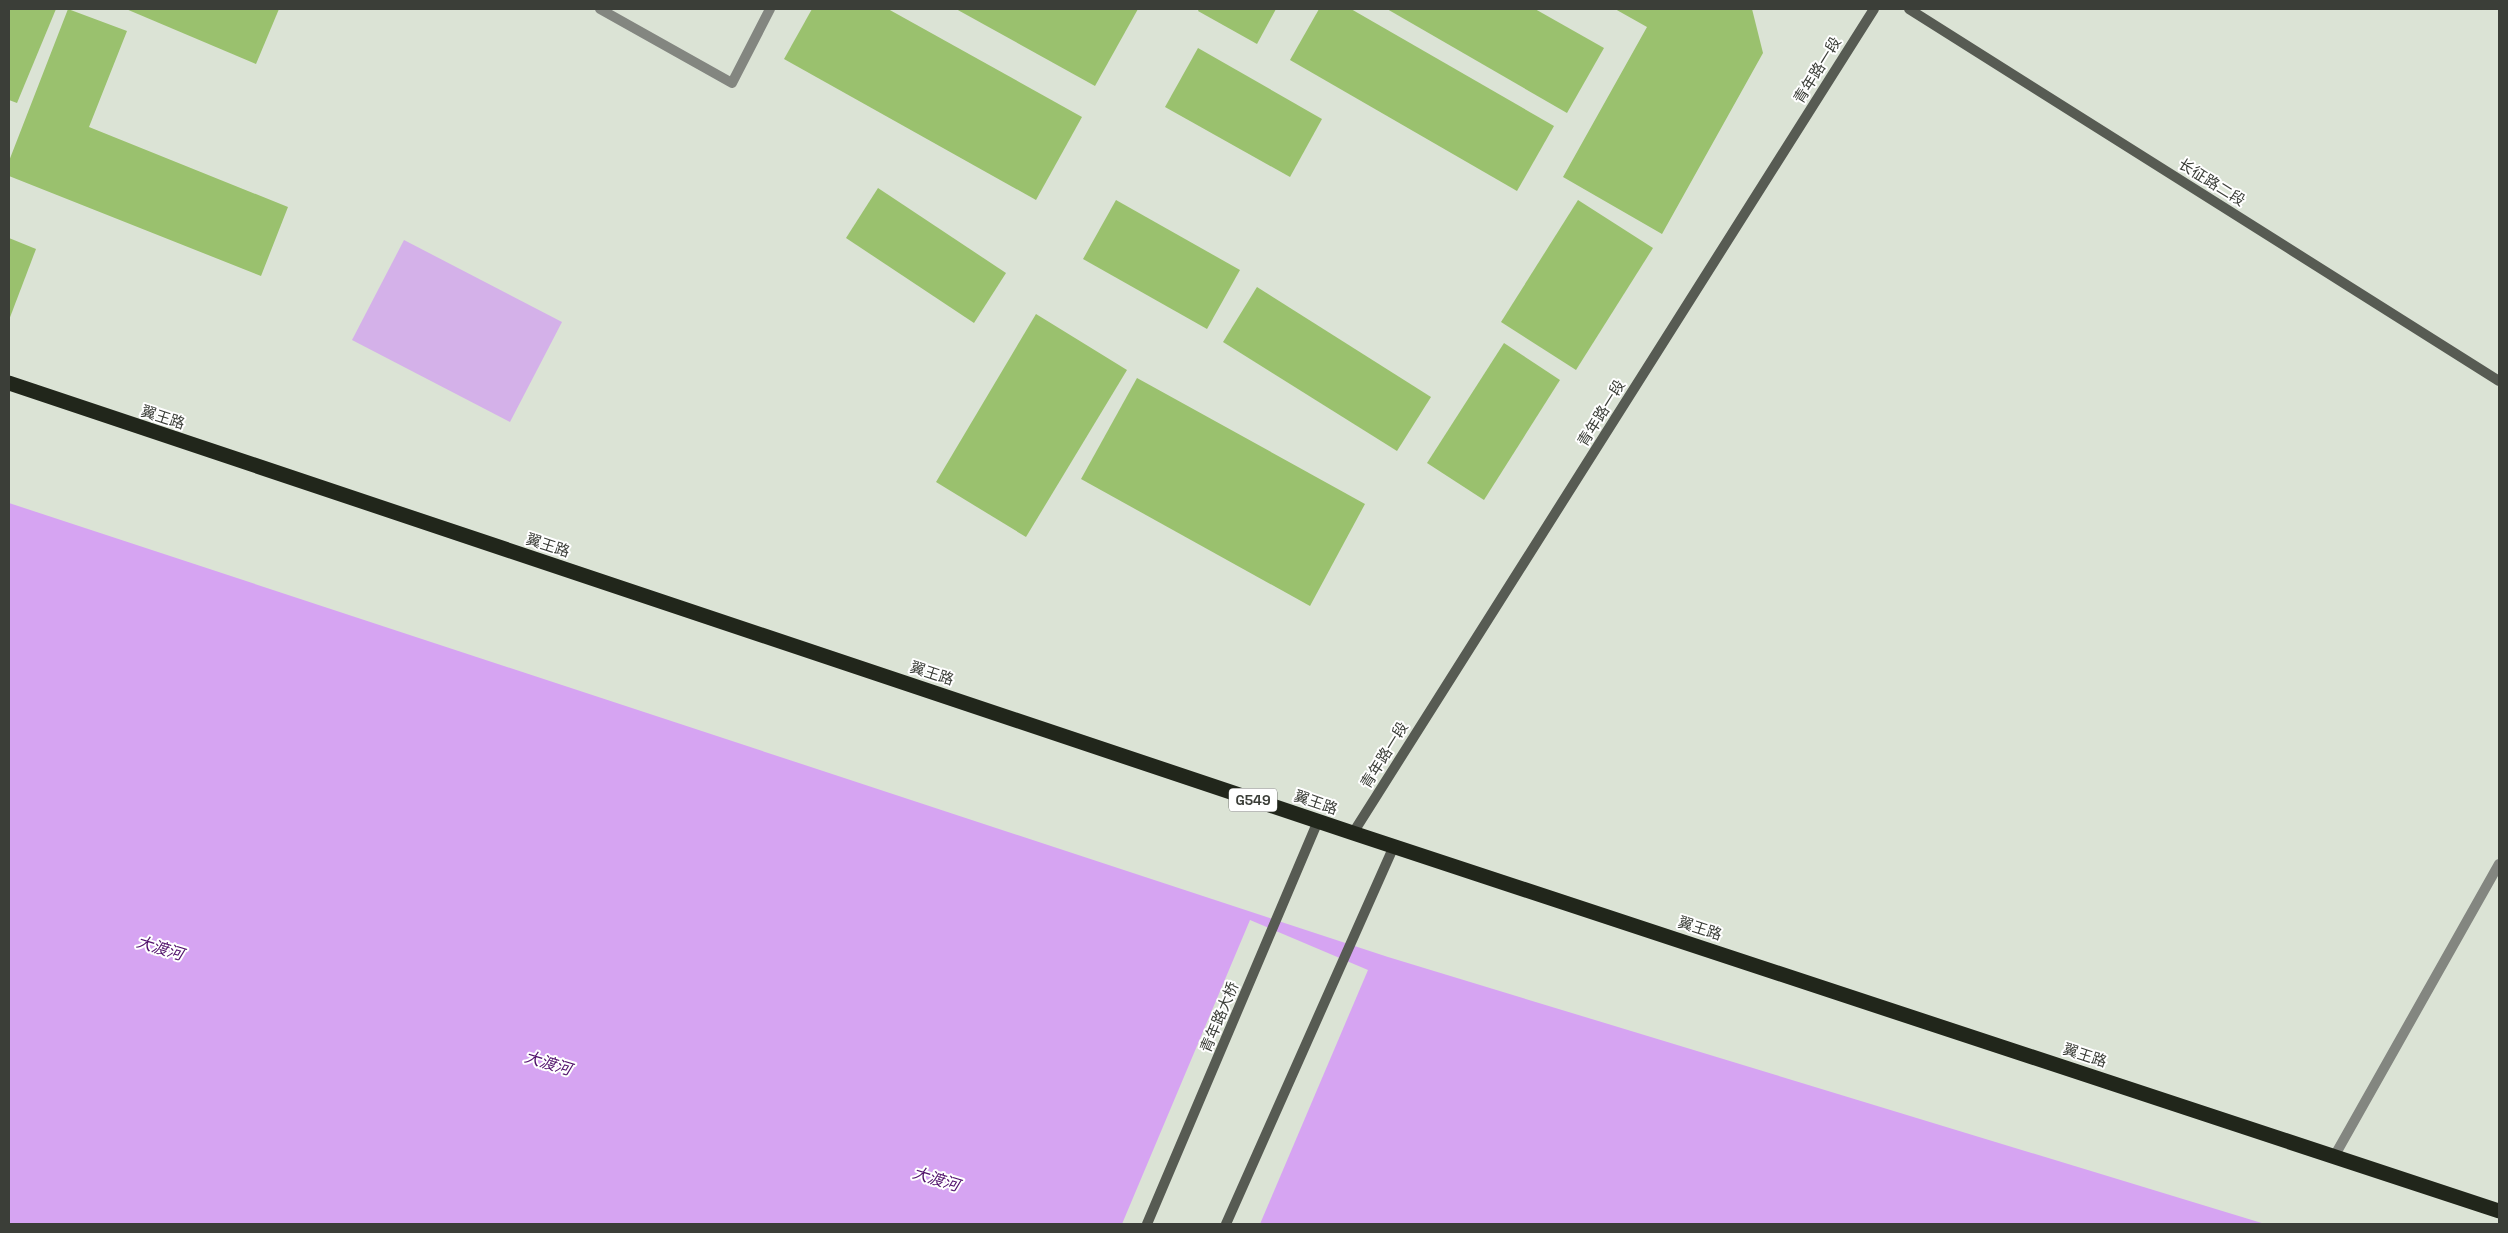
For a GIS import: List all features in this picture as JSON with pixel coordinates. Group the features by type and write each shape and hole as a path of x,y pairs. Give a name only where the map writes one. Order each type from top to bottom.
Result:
{"highway":[{"name":"翼王路","path":"9,383 1353,833 2335,1155 2499,1211"}],"street":[{"path":"600,9 732,84 770,9"},
{"name":"青年路一段","path":"1353,833 1874,9"},
{"name":"长征路二段","path":"1910,9 2499,381"},
{"name":"青年路大桥","path":"1148,1224 1318,821"},
{"path":"1226,1224 1394,846"},
{"path":"2335,1155 2499,864"}],"shaded area":[{"path":"404,240 562,322 510,422 352,340"}],"water":[{"name":"大渡河","path":"9,503 1388,957 2265,1224 9,1224"}],"pier":[{"path":"1250,920 1368,970 1260,1224 1122,1224"}],"building":[{"path":"9,9 56,9 17,103 9,100"},
{"path":"68,9 127,31 89,127 288,207 261,276 9,176 9,161"},
{"path":"126,9 279,9 256,64"},
{"path":"812,9 888,9 1082,117 1036,200 784,59"},
{"path":"956,9 1138,9 1095,86"},
{"path":"1199,9 1276,9 1257,44 1198,11"},
{"path":"1319,9 1351,9 1554,126 1517,191 1290,60"},
{"path":"1387,9 1535,9 1604,48 1567,113"},
{"path":"1615,9 1752,9 1763,53 1662,234 1563,177 1647,27"},
{"path":"1198,48 1322,119 1290,177 1165,107"},
{"path":"878,188 1006,273 974,323 846,238"},
{"path":"1116,200 1240,270 1207,329 1083,259"},
{"path":"1578,200 1653,248 1576,370 1501,322"},
{"path":"9,238 36,249 9,320"},
{"path":"1257,287 1431,397 1397,451 1223,342"},
{"path":"1036,314 1127,370 1026,537 936,482"},
{"path":"1504,343 1560,380 1484,500 1427,463"},
{"path":"1137,378 1365,504 1310,606 1081,479"}]}
